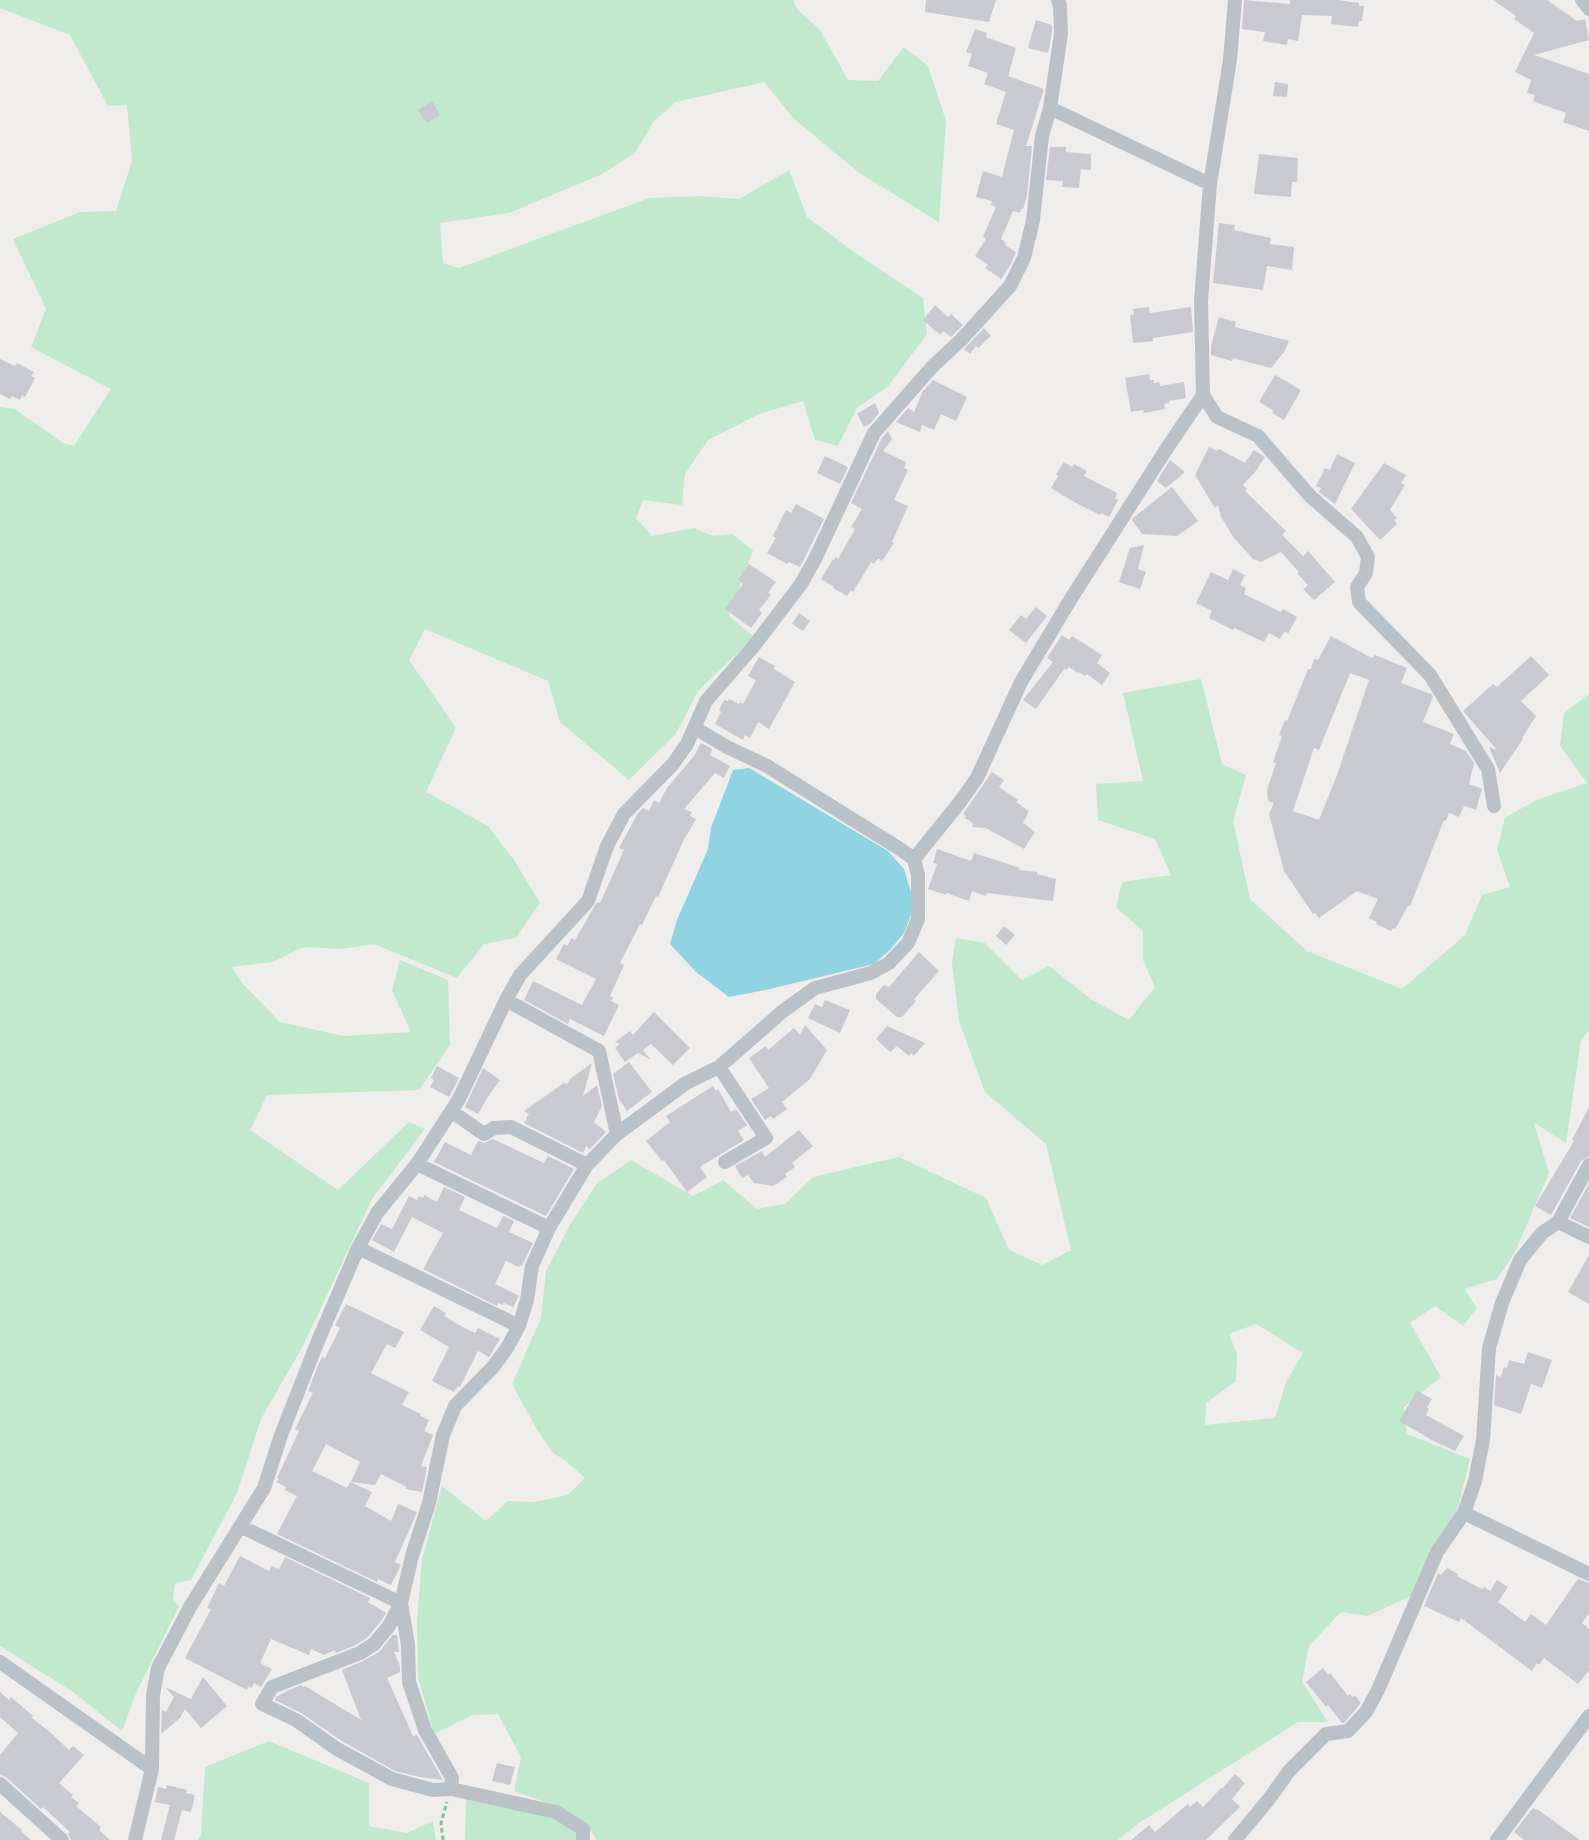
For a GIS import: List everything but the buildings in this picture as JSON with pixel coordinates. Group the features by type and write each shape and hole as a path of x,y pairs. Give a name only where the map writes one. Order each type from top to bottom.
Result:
{"street":[{"path":"135,1840 152,1769 153,1695 158,1668 190,1607 264,1488 281,1435 318,1341 358,1248 377,1213 417,1164 459,1099 520,975 588,901 607,846 624,814 673,764 687,744 706,700 753,647 801,584 815,560 874,433 932,367 962,339 1010,286 1024,258 1033,220 1042,136 1050,108 1061,34 1058,0"},
{"path":"1235,0 1230,60 1210,184 1201,301 1203,395 1217,417 1258,436 1310,496 1358,537 1368,557 1366,573 1357,587 1359,602 1430,675 1488,768 1494,806"},
{"path":"1582,0 1589,9"},
{"path":"1050,108 1210,184"},
{"path":"914,859 977,778 1021,682 1072,597 1203,395"},
{"path":"584,1840 583,1829 556,1812 451,1789 433,1790 392,1779 337,1749 296,1720 262,1704 272,1687 360,1653 374,1644 389,1626 401,1603 412,1556 429,1503 443,1435 455,1406 493,1367 507,1348 519,1326 527,1300 532,1266 549,1228 587,1165 617,1134 686,1083 719,1067 783,1011 815,988 871,973 889,963 908,943 918,919 918,875 914,859 767,766 727,747 695,728"},
{"path":"506,1000 599,1051 617,1134"},
{"path":"719,1067 766,1138 725,1162"},
{"path":"451,1111 484,1134 494,1128 511,1127 587,1165"},
{"path":"417,1164 549,1228"},
{"path":"1235,1840 1269,1799 1288,1771 1326,1734 1348,1731 1366,1712 1437,1552 1464,1513 1475,1480 1483,1440 1489,1348 1502,1303 1520,1260 1542,1233 1558,1222 1589,1165"},
{"path":"1558,1222 1589,1237"},
{"path":"358,1248 519,1326"},
{"path":"1464,1513 1589,1574"},
{"path":"240,1526 401,1603"},
{"path":"401,1603 408,1645 409,1682 425,1730 452,1778 451,1789"},
{"path":"0,1662 152,1769"},
{"path":"1497,1840 1589,1716"},
{"path":"0,1784 62,1840"}],"path":[{"path":"443,1840 441,1823 451,1789"}],"green space":[{"path":"0,0 793,0 798,10 820,30 848,80 878,81 904,47 928,66 946,121 939,222 858,172 793,118 764,82 676,102 654,121 635,153 600,175 509,213 440,223 443,263 459,268 649,198 701,196 739,199 789,170 807,217 923,298 927,334 888,386 857,408 838,446 815,440 803,401 759,414 708,440 685,474 682,505 643,500 636,518 652,536 694,528 713,536 732,534 753,550 729,616 754,637 699,690 675,735 629,780 560,722 548,681 425,629 409,660 456,728 426,792 488,826 514,860 540,903 516,938 484,944 457,978 374,944 341,949 303,947 273,962 231,967 243,984 280,1022 343,1036 411,1032 392,990 400,960 448,980 450,1045 419,1090 267,1095 250,1130 338,1190 409,1122 425,1129 372,1199 304,1344 261,1419 237,1493 191,1580 175,1583 173,1600 179,1606 136,1693 122,1731 73,1692 0,1646 0,407 15,409 63,443 74,446 111,389 31,347 46,309 13,239 80,212 116,211 132,161 127,105 108,106 70,35 0,8"},
{"path":"1201,679 1222,764 1246,775 1233,821 1250,899 1307,951 1402,989 1465,935 1482,895 1510,887 1497,850 1505,818 1536,800 1587,783 1560,746 1564,713 1589,694 1589,1030 1581,1040 1566,1143 1534,1123 1549,1173 1515,1252 1497,1279 1464,1289 1477,1308 1463,1326 1435,1306 1410,1323 1441,1377 1404,1407 1407,1434 1470,1459 1456,1515 1411,1596 1367,1616 1341,1612 1309,1646 1302,1682 1328,1722 1298,1722 1139,1823 1118,1840 597,1840 589,1829 567,1810 514,1791 521,1757 498,1714 472,1715 434,1734 418,1677 417,1621 422,1560 442,1486 486,1521 508,1501 535,1502 568,1495 585,1478 553,1453 536,1428 512,1384 541,1318 546,1271 571,1223 597,1183 631,1160 693,1196 723,1180 757,1209 785,1204 813,1177 899,1157 986,1198 1009,1250 1042,1265 1071,1250 1046,1144 985,1092 959,1021 952,963 956,938 985,943 1022,980 1049,966 1092,1000 1129,1020 1155,987 1143,960 1143,931 1116,907 1122,882 1171,875 1155,839 1098,820 1096,784 1143,781 1123,693","holes":["1256,1324 1303,1353 1286,1382 1275,1418 1205,1425 1206,1403 1236,1381 1237,1354 1229,1334"]},
{"path":"269,1741 369,1783 369,1826 407,1833 433,1821 436,1840 198,1840 201,1835 205,1767"},
{"path":"466,1796 551,1814 579,1830 579,1840 465,1840"}],"water":[{"path":"749,768 888,851 904,869 911,892 912,912 904,933 874,964 729,997 696,972 670,944 677,920 708,849 711,828 733,770"}]}
